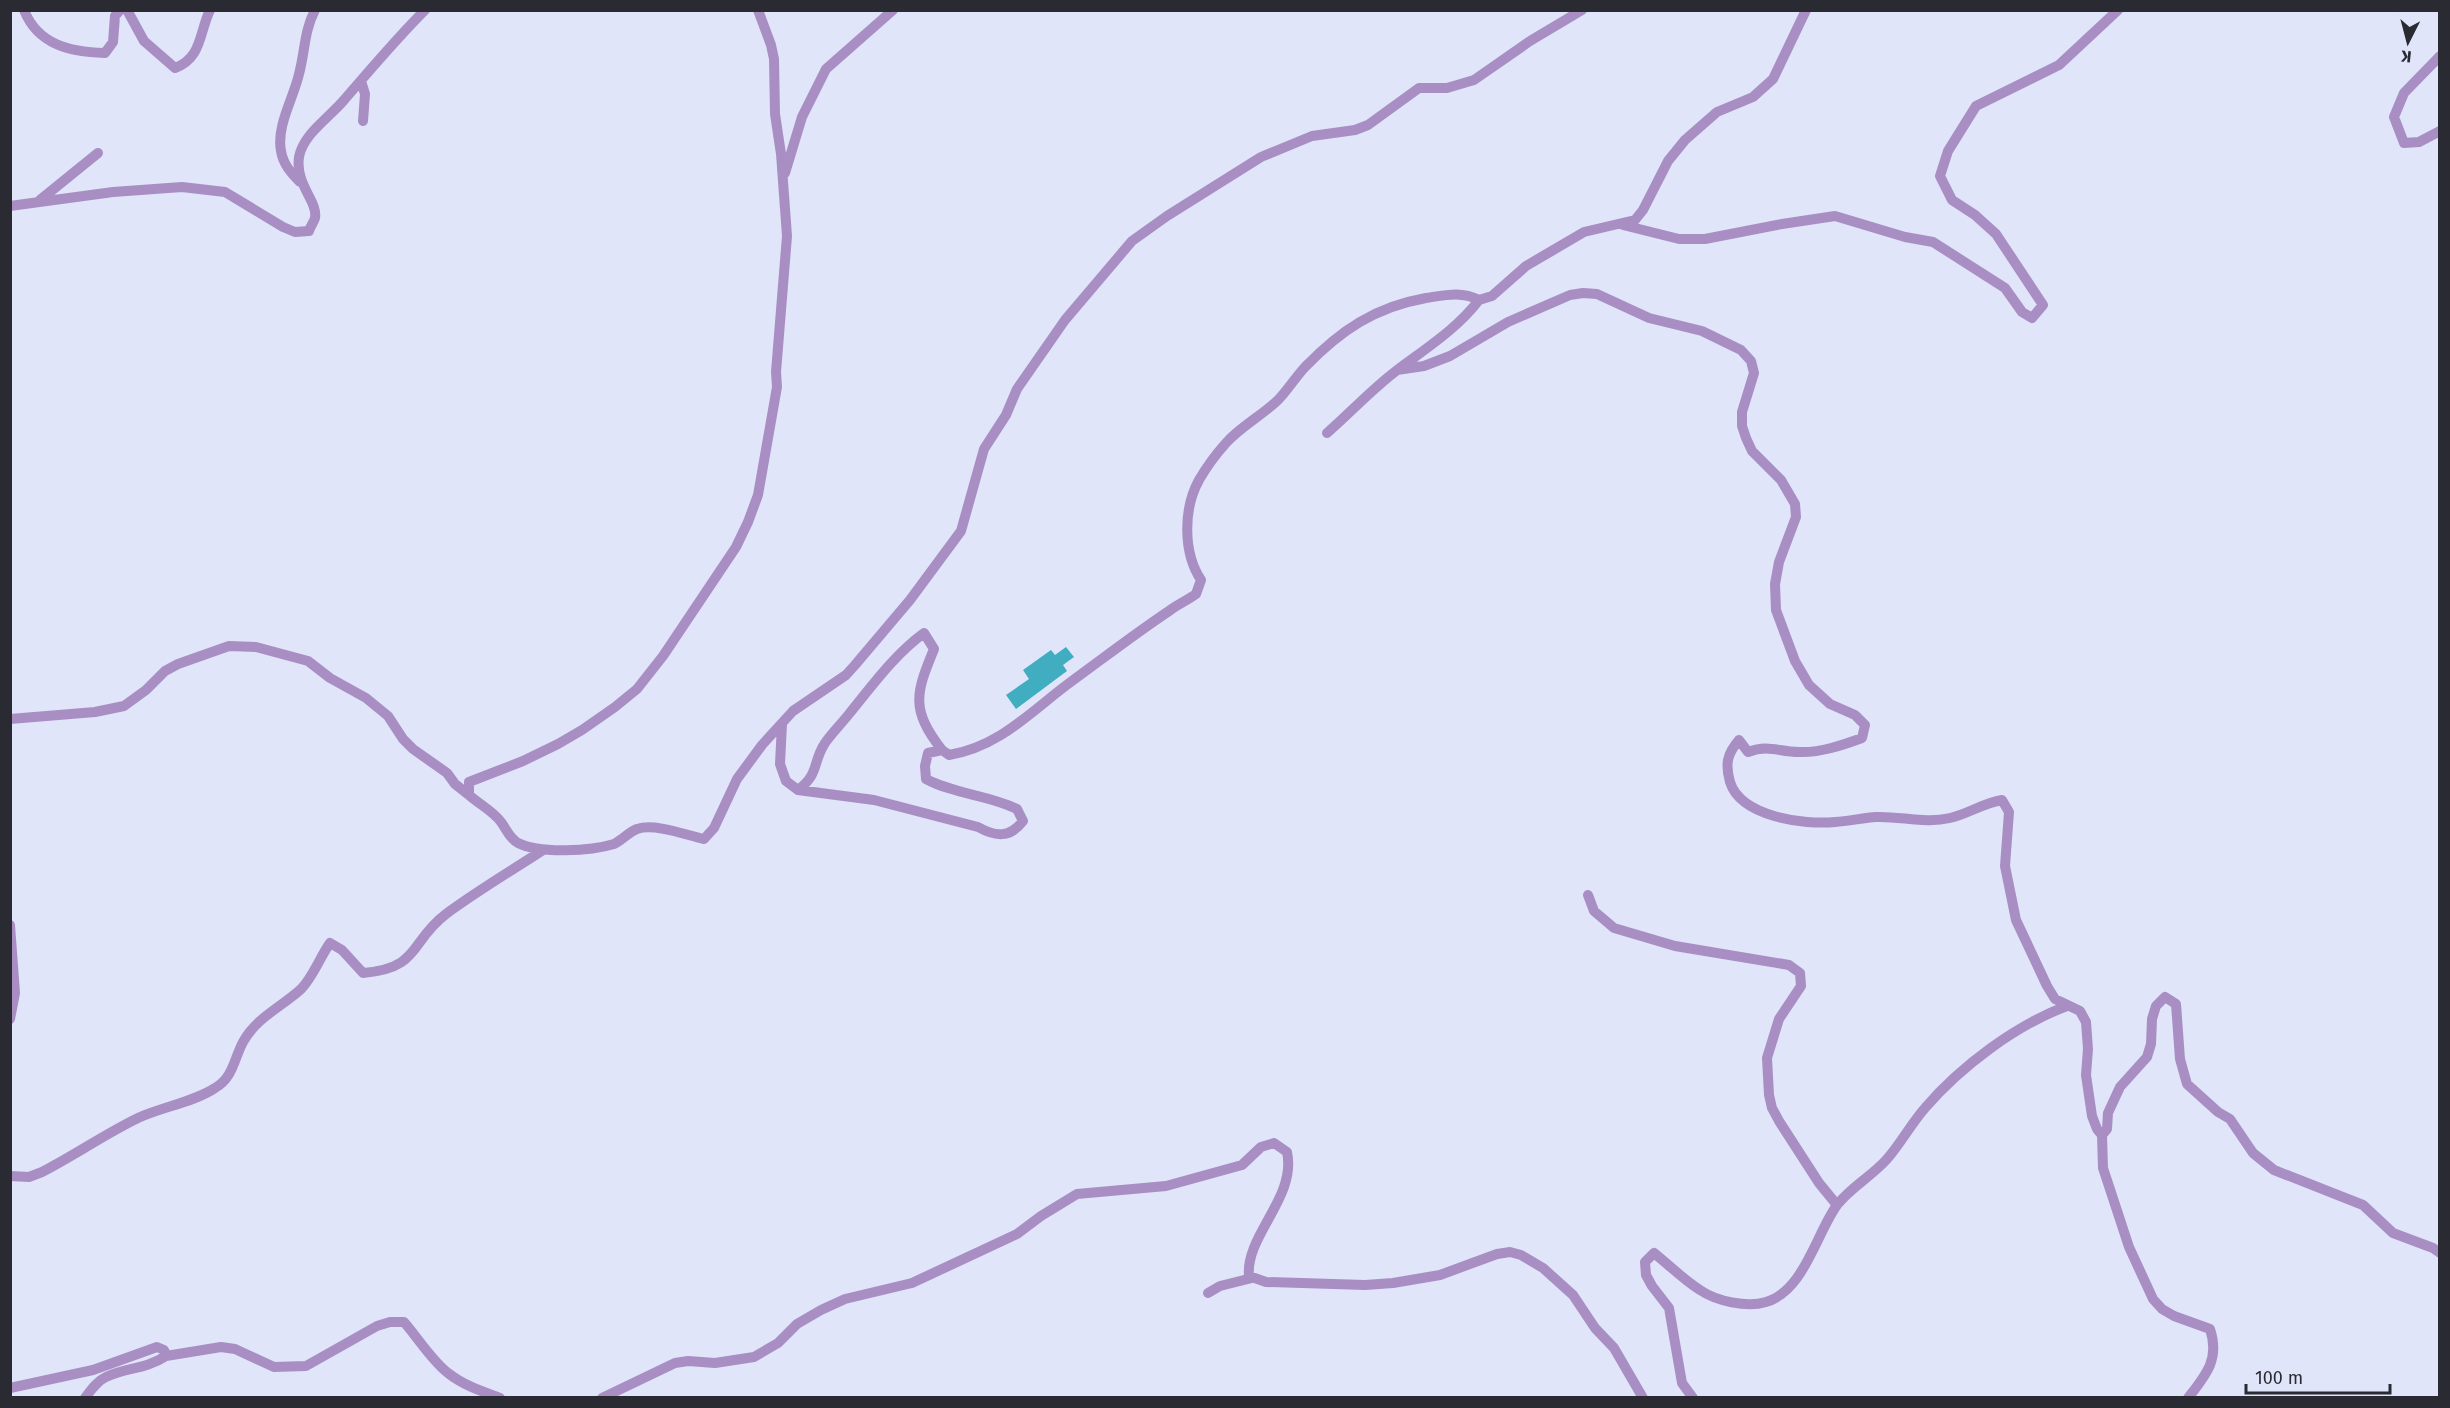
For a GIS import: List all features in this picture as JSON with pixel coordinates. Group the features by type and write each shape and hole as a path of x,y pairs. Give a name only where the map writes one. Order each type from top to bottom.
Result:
{"street":[{"path":"24,10 30,24 51,42 64,48 91,52 105,52 113,42 115,16 120,10"},
{"path":"127,10 144,41 175,68 187,63 195,53 210,10"},
{"path":"10,206 113,192 182,187 225,192 283,227 295,232 309,231 315,219 314,206 300,182 284,162 280,149 281,136 300,73 309,22 315,10"},
{"path":"300,182 298,168 300,154 313,131 361,81 390,45 425,10"},
{"path":"469,795 469,782 523,761 558,744 615,707 637,688 672,644 736,547 758,495 777,387 776,372 787,236 775,114 774,59 758,10"},
{"path":"783,181 802,117 826,69 893,10"},
{"path":"10,719 68,715 124,706 146,690 165,671 178,664 230,646 256,647 309,661 330,678 366,698 388,716 403,739 413,749 447,773 455,784 501,821 507,833 517,843 543,850 584,849 624,839 636,829 664,828 704,838 714,828 737,779 782,724 810,698 834,684 851,670 910,600 961,531 984,449 1005,415 1017,389 1065,320 1132,241 1167,216 1261,157 1312,136 1354,130 1368,124 1419,88 1447,88 1474,80 1530,40 1582,10"},
{"path":"1327,433 1397,370 1430,347 1470,312 1479,300 1492,296 1526,266 1584,232 1596,228 1623,225 1635,220 1643,210 1664,167 1685,140 1717,112 1753,97 1773,78 1806,10"},
{"path":"1623,225 1679,239 1705,239 1835,216 1905,237 1933,242 2005,288 2022,312 2032,318 2043,304 1996,234 1975,215 1952,200 1940,176 1948,151 1976,106 2059,65 2118,10"},
{"path":"2439,56 2404,93 2394,117 2404,143 2419,142 2439,131"},
{"path":"361,81 365,94 363,121"},
{"path":"38,201 98,153"},
{"path":"798,790 809,781 816,770 824,745 866,691 913,641 924,633 934,649 919,687 919,701 925,727 942,750 949,755 964,753 1001,736 1172,608 1196,594 1201,580 1194,569 1186,540 1194,490 1200,478 1227,442 1279,398 1305,367 1331,343 1372,314 1403,302 1453,293 1468,294 1479,300"},
{"path":"1397,370 1424,366 1508,322 1570,295 1583,293 1597,294 1649,318 1702,331 1741,350 1751,361 1754,373 1742,412 1742,426 1752,451 1777,475 1795,504 1796,517 1779,562 1775,584 1776,610 1795,662 1809,685 1830,704 1855,715 1865,725 1862,738 1798,753 1761,747 1748,752 1739,740 1730,750 1726,763 1732,789 1741,800 1765,814 1806,822 1834,822 1878,817 1919,821 1950,819 1989,802 2002,800 2008,812 2006,866 2016,920 2046,986 2055,999 2080,1011 2086,1022 2088,1049 2086,1075 2092,1116 2102,1135 2103,1168 2106,1181 2129,1246 2153,1299 2162,1309 2210,1329 2212,1335 2214,1355 2210,1367 2188,1398"},
{"path":"782,724 780,764 786,781 798,790 874,800 978,827 989,833 1003,835 1015,831 1023,821 1017,809 926,779 925,766 928,753 942,750"},
{"path":"10,1176 29,1177 42,1172 116,1129 165,1107 215,1089 226,1080 250,1031 270,1012 302,989 330,943 342,950 363,974 389,969 412,955 428,931 448,913 543,850"},
{"path":"1588,895 1594,911 1614,928 1675,946 1789,965 1800,973 1801,986 1779,1019 1767,1058 1768,1095 1779,1121 1819,1183 1838,1205"},
{"path":"10,925 15,993 10,1019"},
{"path":"2102,1135 2108,1129 2108,1113 2113,1098 2128,1076 2146,1057 2151,1044 2152,1019 2156,1006 2164,997 2176,1004 2180,1059 2187,1084 2218,1112 2230,1119 2253,1153 2274,1170 2363,1205 2393,1233 2433,1248 2439,1253"},
{"path":"1693,1398 1682,1383 1669,1308 1646,1275 1645,1262 1654,1253 1701,1291 1740,1303 1768,1302 1789,1286 1806,1264 1824,1226 1838,1205 1887,1159 1933,1099 1984,1052 2042,1015 2067,1006"},
{"path":"602,1398 675,1363 688,1361 715,1363 754,1357 778,1343 797,1324 820,1310 845,1299 912,1283 1017,1234 1077,1194 1151,1189 1230,1169 1242,1165 1261,1147 1274,1143 1287,1152 1289,1162 1284,1189 1257,1242 1248,1268 1249,1276 1252,1278"},
{"path":"1208,1293 1220,1286 1252,1278 1266,1282 1379,1285 1440,1275 1497,1254 1510,1252 1521,1255 1543,1268 1573,1295 1595,1328 1614,1348 1643,1398"},
{"path":"85,1398 95,1385 106,1377 141,1369 166,1356 221,1347 235,1349 274,1367 306,1366 377,1326 390,1322 404,1322 438,1365 449,1375 472,1388 500,1398"},
{"path":"10,1388 93,1370 157,1347 164,1350 166,1356"}],"water":[{"path":"1066,647 1074,657 1063,665 1067,671 1016,709 1006,695 1029,679 1023,670 1051,650 1055,655"}]}
